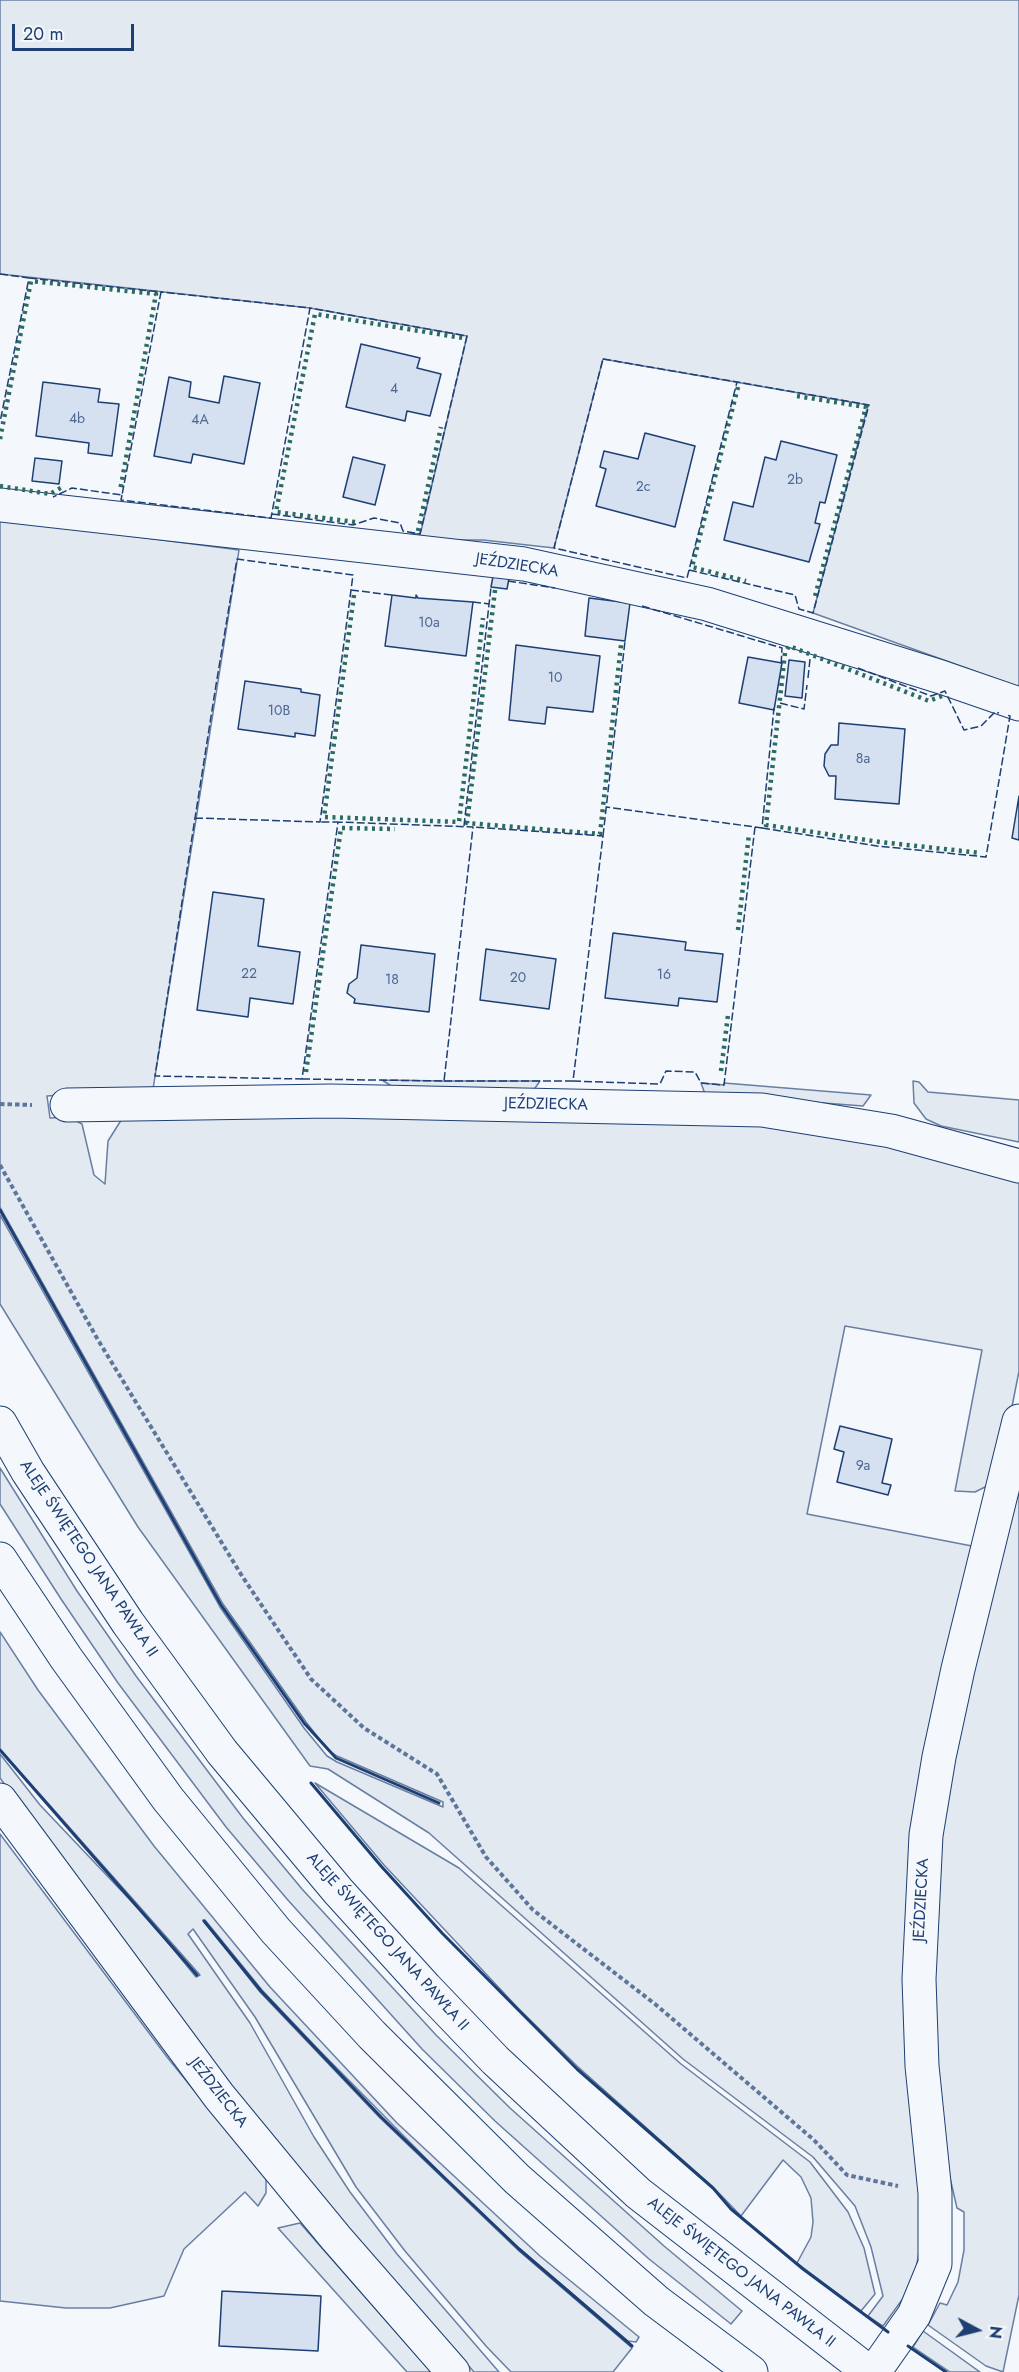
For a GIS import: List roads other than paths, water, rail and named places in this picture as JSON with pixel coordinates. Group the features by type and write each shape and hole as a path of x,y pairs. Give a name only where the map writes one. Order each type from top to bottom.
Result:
{"main road":[{"name":"JEŹDZIECKA","path":"0,505 524,564 707,604 941,676 1019,704"},
{"name":"JEŹDZIECKA","path":"67,1105 331,1101 762,1110 891,1131 1019,1166"},
{"name":"JEŹDZIECKA","path":"874,2372 914,2315 935,2264 935,2193 922,2066 919,1979 926,1835 956,1680 1019,1421"},
{"name":"ALEJE ŚWIĘTEGO JANA PAWŁA II","path":"0,1424 28,1472 128,1623 222,1752 338,1891 503,2068 638,2193 869,2372"},
{"path":"0,1559 66,1658 168,1799 276,1931 441,2106 517,2179 656,2301 751,2372"},
{"name":"JEŹDZIECKA","path":"0,1800 219,2096 336,2238 453,2372"}]}
